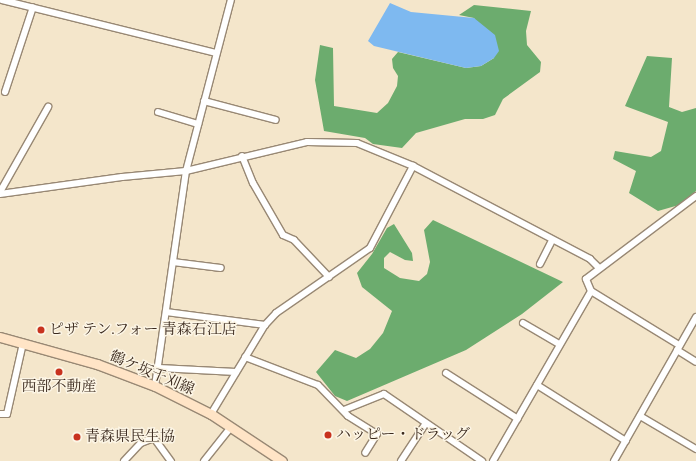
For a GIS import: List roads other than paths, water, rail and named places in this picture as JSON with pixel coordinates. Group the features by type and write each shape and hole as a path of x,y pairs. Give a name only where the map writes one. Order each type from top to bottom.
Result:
{"main road":[{"name":"鶴ケ坂千刈線","path":"0,337 97,364 155,386 211,414 282,461"}],"street":[{"path":"2,0 32,5 216,52"},
{"path":"155,386 159,368 186,171 216,52 231,0"},
{"path":"5,92 32,5"},
{"path":"204,101 276,120"},
{"path":"0,193 48,107"},
{"path":"158,112 198,124"},
{"path":"0,193 122,177 186,171 242,156 307,142 357,143 413,166 590,259 599,268"},
{"path":"242,156 254,183 283,235 294,240 328,277"},
{"path":"211,414 265,325 282,307 370,248 413,166"},
{"path":"696,196 586,279 591,291 678,347 696,362"},
{"path":"540,264 552,240"},
{"path":"173,262 221,268"},
{"path":"493,461 559,344 591,291"},
{"path":"166,312 265,325"},
{"path":"614,461 696,317"},
{"path":"523,323 559,344"},
{"path":"0,414 7,414 23,343"},
{"path":"245,357 318,385 344,410 348,416 377,434 366,453"},
{"path":"159,368 236,372"},
{"path":"446,373 518,419"},
{"path":"537,385 626,441"},
{"path":"344,410 384,394 482,461"},
{"path":"640,416 696,449"},
{"path":"401,461 426,423"},
{"path":"204,461 231,427"},
{"path":"124,461 141,443 154,438 170,461"}],"water":[{"path":"390,3 411,12 474,18 495,35 499,51 494,58 481,66 466,68 374,46 368,41"}],"place":[{"name":"ピザ テン.フォー 青森石江店","path":"41,330"},
{"name":"西部不動産","path":"59,372"},
{"name":"ハッピー・ドラッグ","path":"328,435"},
{"name":"青森県民生協","path":"77,437"}]}
